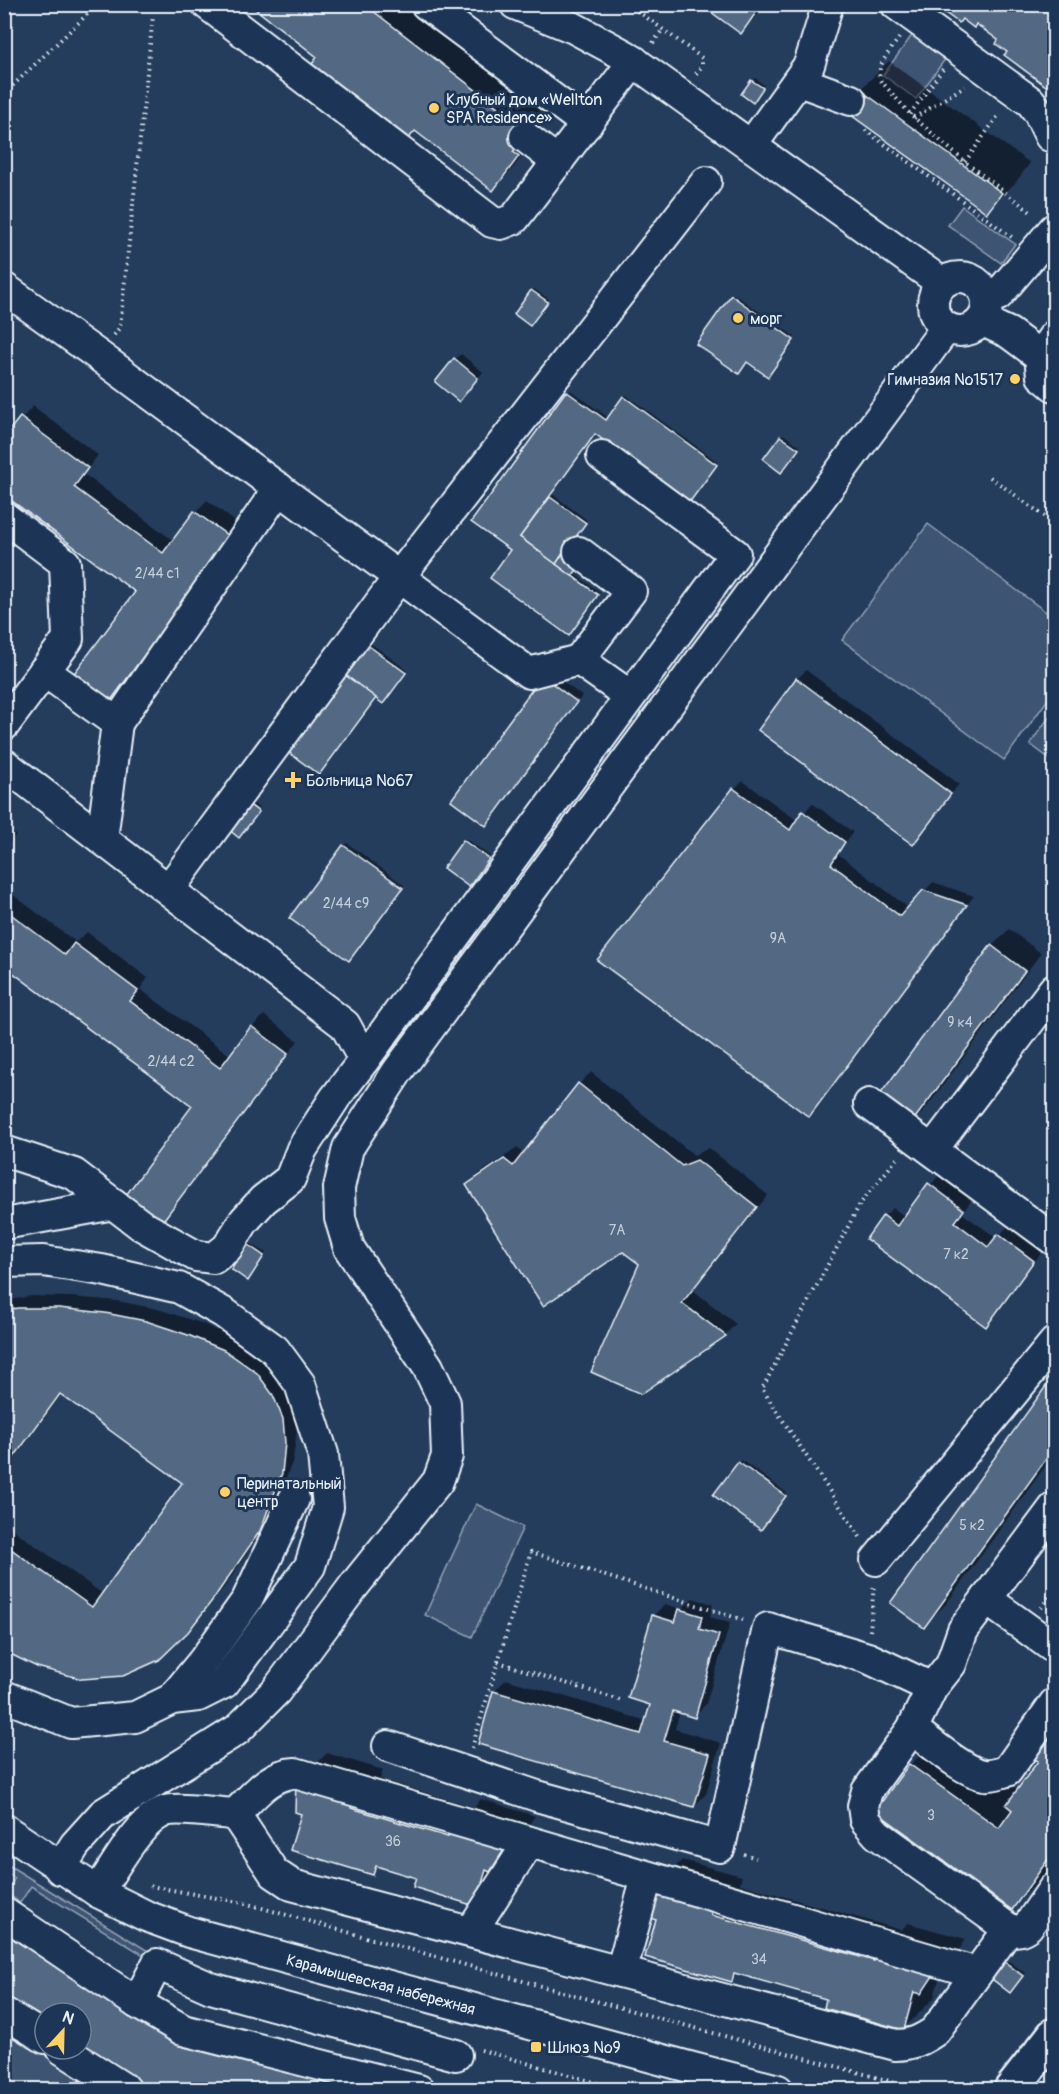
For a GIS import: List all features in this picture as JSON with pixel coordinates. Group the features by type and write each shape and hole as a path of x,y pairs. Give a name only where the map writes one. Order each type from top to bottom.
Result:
{"main road":[{"path":"1011,2090 1054,2035"}],"street":[{"path":"207,4 492,222 501,224 514,219 643,53"},
{"path":"426,4 587,124"},
{"path":"515,4 604,43 643,53 752,146 942,284"},
{"path":"752,146 799,81 812,58 828,4"},
{"path":"904,10 1035,106 1050,136"},
{"path":"799,81 851,100"},
{"path":"521,142 554,167"},
{"path":"169,889 399,577 706,182"},
{"path":"1047,223 998,295 985,308 969,330 962,332 946,328 935,315 933,306 933,298 949,278 968,277 982,287 985,308 1009,333 1047,346 1042,376 1054,386"},
{"path":"4,288 529,673 579,660 631,591 579,552"},
{"path":"60,1869 75,1845 103,1814 237,1730 268,1699 353,1587 438,1481 447,1456 445,1402 428,1367 350,1248 340,1218 339,1188 348,1148 398,1072 946,328"},
{"path":"4,1151 74,1174 141,1225 196,1256 214,1258 227,1248 244,1221 263,1200 290,1179 302,1149 335,1098 735,554 602,456"},
{"path":"102,839 117,723 279,488"},
{"path":"4,517 65,563 68,639 4,725"},
{"path":"579,660 630,696"},
{"path":"44,671 117,723"},
{"path":"4,764 345,1025 364,1060"},
{"path":"923,1144 1054,988"},
{"path":"868,1104 1054,1240"},
{"path":"4,1224 114,1204"},
{"path":"4,1262 43,1261 102,1270 179,1288 224,1313 275,1350 300,1384 323,1454 328,1507 310,1566 224,1683 198,1696 172,1699 135,1717 71,1723 4,1695"},
{"path":"876,1560 1054,1343"},
{"path":"172,1699 204,1660 247,1600 294,1499"},
{"path":"1054,1508 963,1630 951,1664 932,1688 912,1728 867,1791 863,1806 865,1820 877,1834 1009,1929 1022,1930 1028,1926 1054,1888"},
{"path":"986,1599 1054,1648"},
{"path":"388,1746 537,1796 720,1847 768,1628 868,1659 932,1688"},
{"path":"912,1728 971,1771 994,1775 1006,1771 1054,1704"},
{"path":"98,1892 114,1868 153,1833 155,1817 169,1810 235,1814 274,1778 295,1773 977,1973"},
{"path":"235,1814 267,1864 282,1880 292,1885 896,2045 916,2043 935,2031 1009,1929"},
{"name":"Карамышевская набережная","path":"4,1829 60,1869 98,1892 146,1916 229,1944 778,2090"},
{"path":"471,1932 529,1842"},
{"path":"621,1972 647,1876"},
{"path":"4,1913 137,2003 183,2030 419,2090"},
{"path":"137,2003 158,1964 211,1988 456,2055"},
{"path":"4,2013 33,2031"},
{"path":"1054,2055 1054,2065"},
{"path":"81,2061 126,2090"},
{"path":"689,2067 736,2090"}],"path":[{"path":"4,94 96,6 101,4"},
{"path":"628,4 702,58 702,66 694,76"},
{"path":"904,10 880,67 879,75 912,116 964,162 1047,223"},
{"path":"99,356 120,327 153,16"},
{"path":"643,53 663,29"},
{"path":"912,116 957,49"},
{"path":"912,116 989,71"},
{"path":"964,162 1016,91"},
{"path":"865,130 1020,243"},
{"path":"990,477 1054,523"},
{"path":"868,1659 876,1560 762,1389 860,1204 923,1144"},
{"path":"465,1772 531,1552 768,1628"},
{"path":"498,1662 620,1700"},
{"path":"114,1868 150,1887 244,1903 923,2090"}],"shaded area":[{"path":"913,34 946,58 916,99 883,75"},
{"path":"962,206 1015,244 1001,263 948,225"},
{"path":"928,524 1054,618 1054,691 1004,760 842,640"},
{"path":"1054,710 1054,762 1030,744"},
{"path":"476,1504 523,1527 472,1637 425,1615"},
{"path":"5,1863 153,1954 150,1959 31,1886 20,1903 6,1892 15,1878 5,1872"},
{"path":"7,2031 33,2047 33,2061 57,2061 82,2076 73,2089 5,2089 4,2035"}],"building":[{"name":"Клубный дом «Wellton SPA Residence»","path":"249,4 364,4 529,131 513,152 519,156 493,191 415,131 409,138 312,64 317,57"},
{"path":"700,4 762,4 741,34"},
{"path":"933,4 1042,4 1054,13 1054,86 1050,89 1004,55 1007,52 996,44 998,40 976,24 974,28 962,19 959,23"},
{"path":"751,80 763,88 753,103 741,94"},
{"path":"859,89 1002,193 987,213 844,110"},
{"path":"531,290 548,302 530,326 514,314"},
{"name":"морг","path":"731,295 794,340 768,377 747,362 739,374 696,344"},
{"path":"454,358 478,378 459,402 435,382"},
{"path":"566,391 606,420 623,396 717,465 689,503 595,434 520,537 598,595 569,636 490,578 510,550 471,522"},
{"path":"20,417 88,468 74,487 163,553 194,511 231,538 106,707 69,680 135,592 4,495 4,437"},
{"path":"780,436 799,449 781,473 763,459"},
{"path":"550,497 586,523 556,564 520,537"},
{"path":"563,553 580,566 572,576 556,564"},
{"path":"362,641 406,673 383,704 340,671"},
{"path":"340,671 376,698 319,775 283,748"},
{"path":"542,676 577,702 486,826 451,800"},
{"path":"796,678 951,794 913,845 758,730"},
{"path":"733,788 790,830 802,811 845,842 831,864 900,916 923,890 967,905 809,1117 597,960"},
{"path":"243,800 259,812 239,838 223,825"},
{"path":"463,840 489,859 469,887 443,868"},
{"path":"343,845 403,888 349,961 289,918"},
{"path":"4,909 65,955 74,943 138,991 130,1001 220,1068 251,1026 288,1054 162,1222 126,1195 192,1106 4,966"},
{"path":"991,945 1025,971 907,1129 873,1104"},
{"path":"578,1083 682,1166 697,1160 757,1207 682,1303 726,1336 641,1394 591,1372 639,1264 623,1252 543,1306 466,1185 504,1159 513,1166"},
{"path":"928,1183 964,1210 955,1222 988,1247 998,1234 1034,1261 986,1327 866,1239 883,1215 897,1226"},
{"path":"247,1244 264,1256 248,1281 231,1269"},
{"name":"Перинатальный центр","path":"59,1308 105,1313 146,1321 224,1350 257,1373 273,1395 283,1419 285,1443 282,1473 260,1531 188,1632 159,1660 123,1676 82,1679 37,1667 4,1651 4,1544 92,1607 182,1483 60,1394 4,1471 4,1310"},
{"path":"1054,1375 1054,1448 924,1628 890,1603"},
{"path":"738,1462 786,1496 761,1530 713,1495"},
{"path":"679,1609 702,1616 699,1629 719,1635 695,1718 673,1711 664,1741 710,1754 694,1807 478,1744 493,1691 641,1734 650,1705 628,1698 652,1615 675,1622"},
{"path":"1054,1718 1054,1851 1012,1910 875,1811 909,1764 999,1828 1012,1810 1006,1805 1038,1761 1028,1755"},
{"path":"296,1781 354,1799 351,1808 448,1837 451,1828 507,1845 490,1872 486,1870 475,1906 413,1887 416,1878 376,1866 373,1875 290,1850 301,1814 295,1812"},
{"path":"651,1889 713,1906 711,1915 874,1961 876,1953 937,1970 921,1994 914,1992 904,2030 824,2008 826,1999 734,1973 732,1982 645,1957 656,1920 651,1918"},
{"path":"4,1933 177,2045 357,2090 145,2090 93,2057 93,2001 33,2001 33,2018 4,2000"},
{"path":"1005,1962 1023,1976 1010,1993 992,1979"},
{"path":"82,2076 104,2090 73,2090"}],"place":[{"name":"Клубный дом «Wellton SPA Residence»","path":"434,108"},
{"name":"морг","path":"738,318"},
{"name":"Гимназия №1517","path":"1015,379"},
{"name":"Больница №67","path":"293,780"},
{"name":"Перинатальный центр","path":"225,1492"},
{"name":"Шлюз №9","path":"536,2047"}]}
